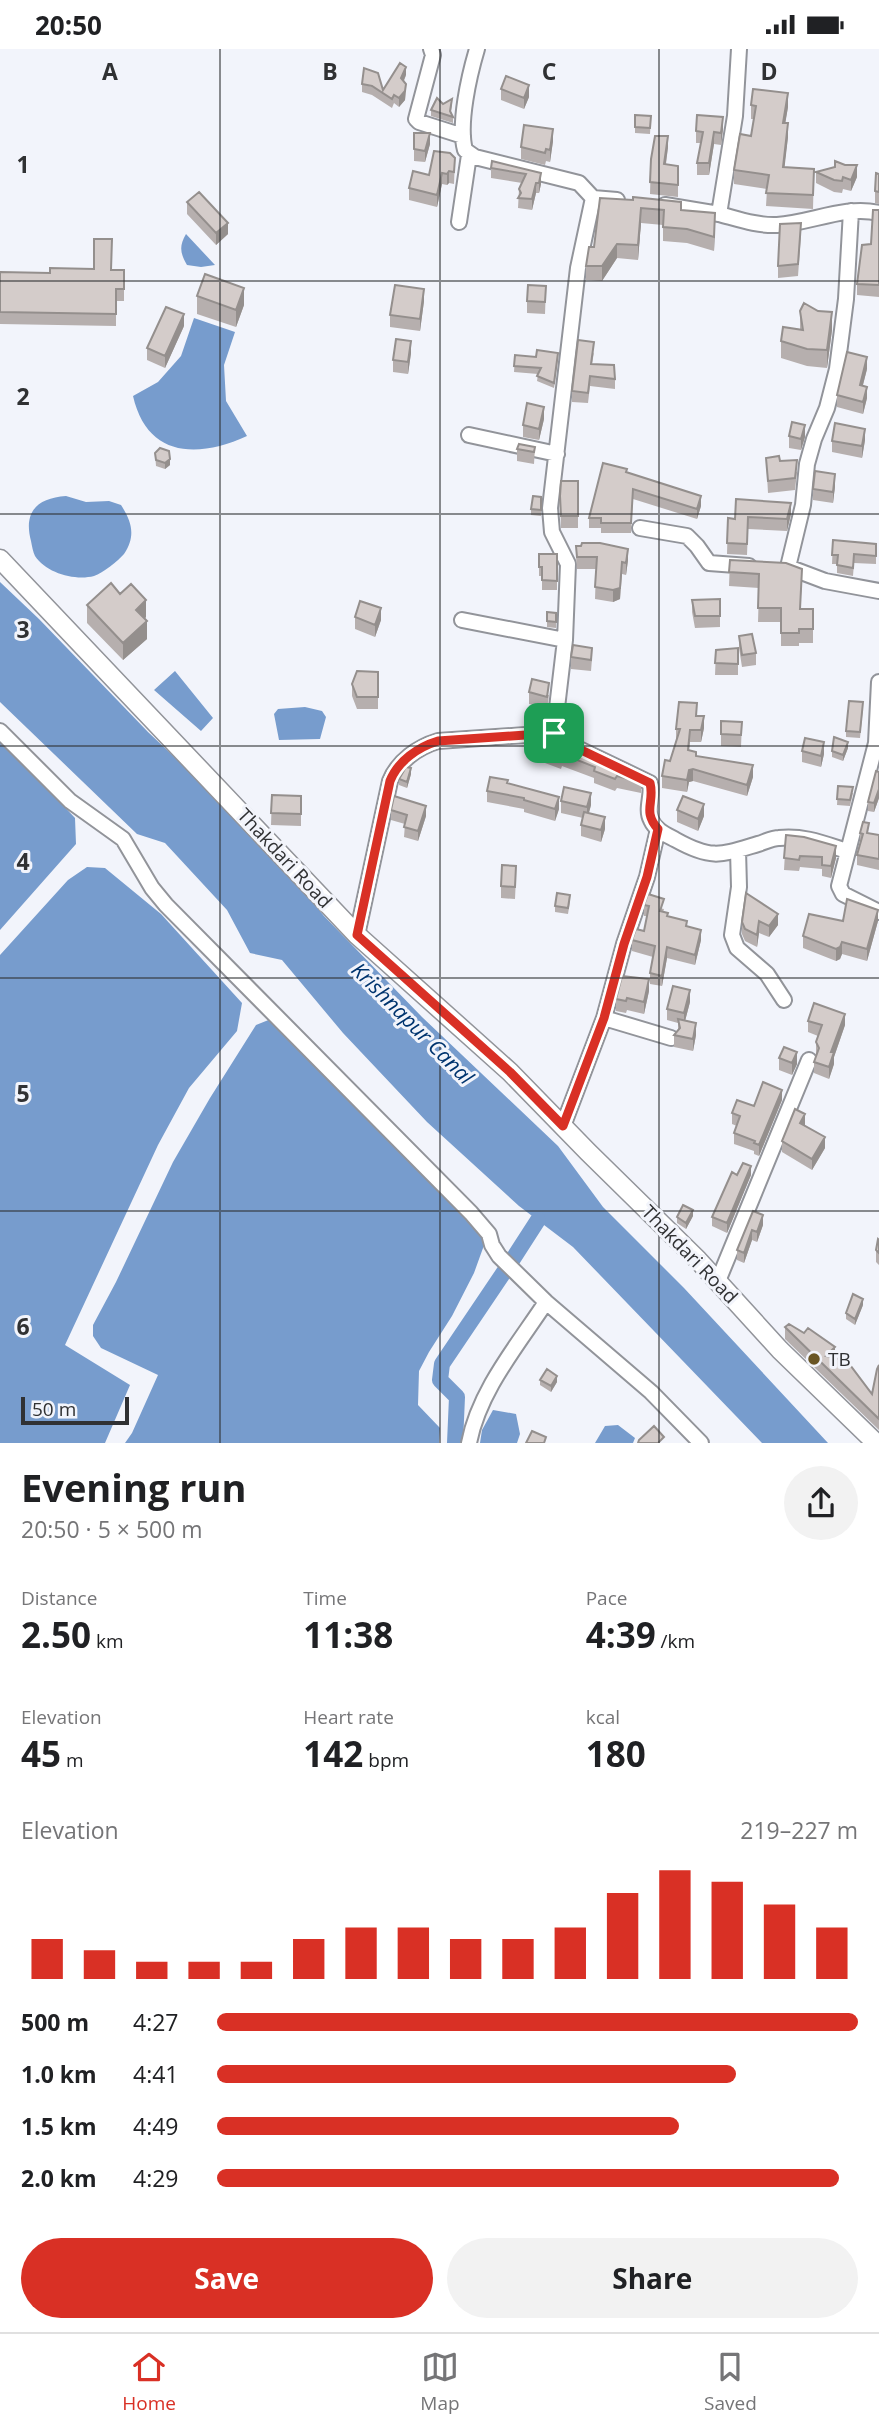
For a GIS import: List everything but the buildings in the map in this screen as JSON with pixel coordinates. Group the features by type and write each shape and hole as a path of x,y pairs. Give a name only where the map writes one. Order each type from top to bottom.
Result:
{"street":[{"path":"431,49 433,55 416,118 419,122 463,136"},
{"path":"477,49 463,136 465,150 469,155 579,183 593,198 693,208 752,223 776,225 851,211 879,213"},
{"path":"719,214 734,116 739,49"},
{"path":"458,222 469,155"},
{"path":"554,733 565,640 568,564 551,526 552,494 578,268 593,198"},
{"path":"788,567 803,505 807,464 827,408 837,369 846,299 851,211"},
{"path":"469,435 557,454"},
{"path":"640,529 687,536 709,563 788,567 825,581 879,591"},
{"name":"Thakdari Road","path":"0,559 357,935 510,1072 718,1281 780,1350 877,1439"},
{"path":"462,620 565,640"},
{"path":"879,682 876,743 839,890 879,912"},
{"path":"0,731 70,801 123,839 152,888 166,905 471,1213 489,1234 499,1256 546,1302 611,1356 701,1443"},
{"path":"357,935 390,781 400,764 426,744 438,741 554,733 575,747 650,783 649,813 652,823 692,849 708,855 723,854 776,838 789,837 805,838 847,851"},
{"path":"563,1126 604,1018 627,934 647,877 658,829"},
{"path":"738,850 739,887 732,935 737,948 767,974 784,1000"},
{"path":"604,1018 671,1038"},
{"path":"718,1281 809,1060"},
{"path":"469,1443 476,1415 488,1392 546,1302"}],"water":[{"path":"186,234 215,265 187,265 181,249"},
{"path":"194,318 235,332 224,365 226,401 247,436 210,448 193,450 162,442 140,416 133,396 158,382 181,356"},
{"path":"66,496 86,502 109,501 121,505 128,517 131,535 124,554 110,567 94,576 61,574 46,567 35,556 29,531 31,514 41,503"},
{"name":"Krishnapur Canal","path":"0,582 148,732 259,837 324,916 422,1017 558,1146 603,1207 684,1288 828,1443 762,1443 573,1247 519,1206 427,1122 343,1033 282,960 250,953 227,910 165,843 137,834 0,702"},
{"path":"175,671 213,718 201,731 154,690"},
{"path":"305,707 322,711 326,717 320,739 279,740 274,714 278,709"},
{"path":"0,738 75,818 76,844 0,930"},
{"path":"87,867 105,868 161,914 242,1003 237,1031 189,1088 158,1145 65,1345 130,1385 105,1443 0,1443 0,955 68,880"},
{"path":"271,1019 487,1237 474,1273 419,1371 418,1405 440,1428 439,1443 125,1443 158,1375 101,1348 93,1336 93,1325 173,1162 210,1098 256,1025"},
{"path":"493,1410 516,1414 520,1434 517,1443 480,1443 482,1430"},
{"path":"618,1425 635,1438 633,1443 595,1443 605,1426"}],"waterway":[{"path":"511,1262 538,1220"},
{"path":"455,1443 457,1397 440,1380 442,1364 504,1272"}],"place":[{"name":"TB","path":"814,1359"}],"route":[{"path":"554,733 575,747 648,781 652,789 650,818 658,829 647,877 624,944 604,1018 563,1126 510,1072 357,935 390,781 400,764 426,744 438,741 554,733"}]}
